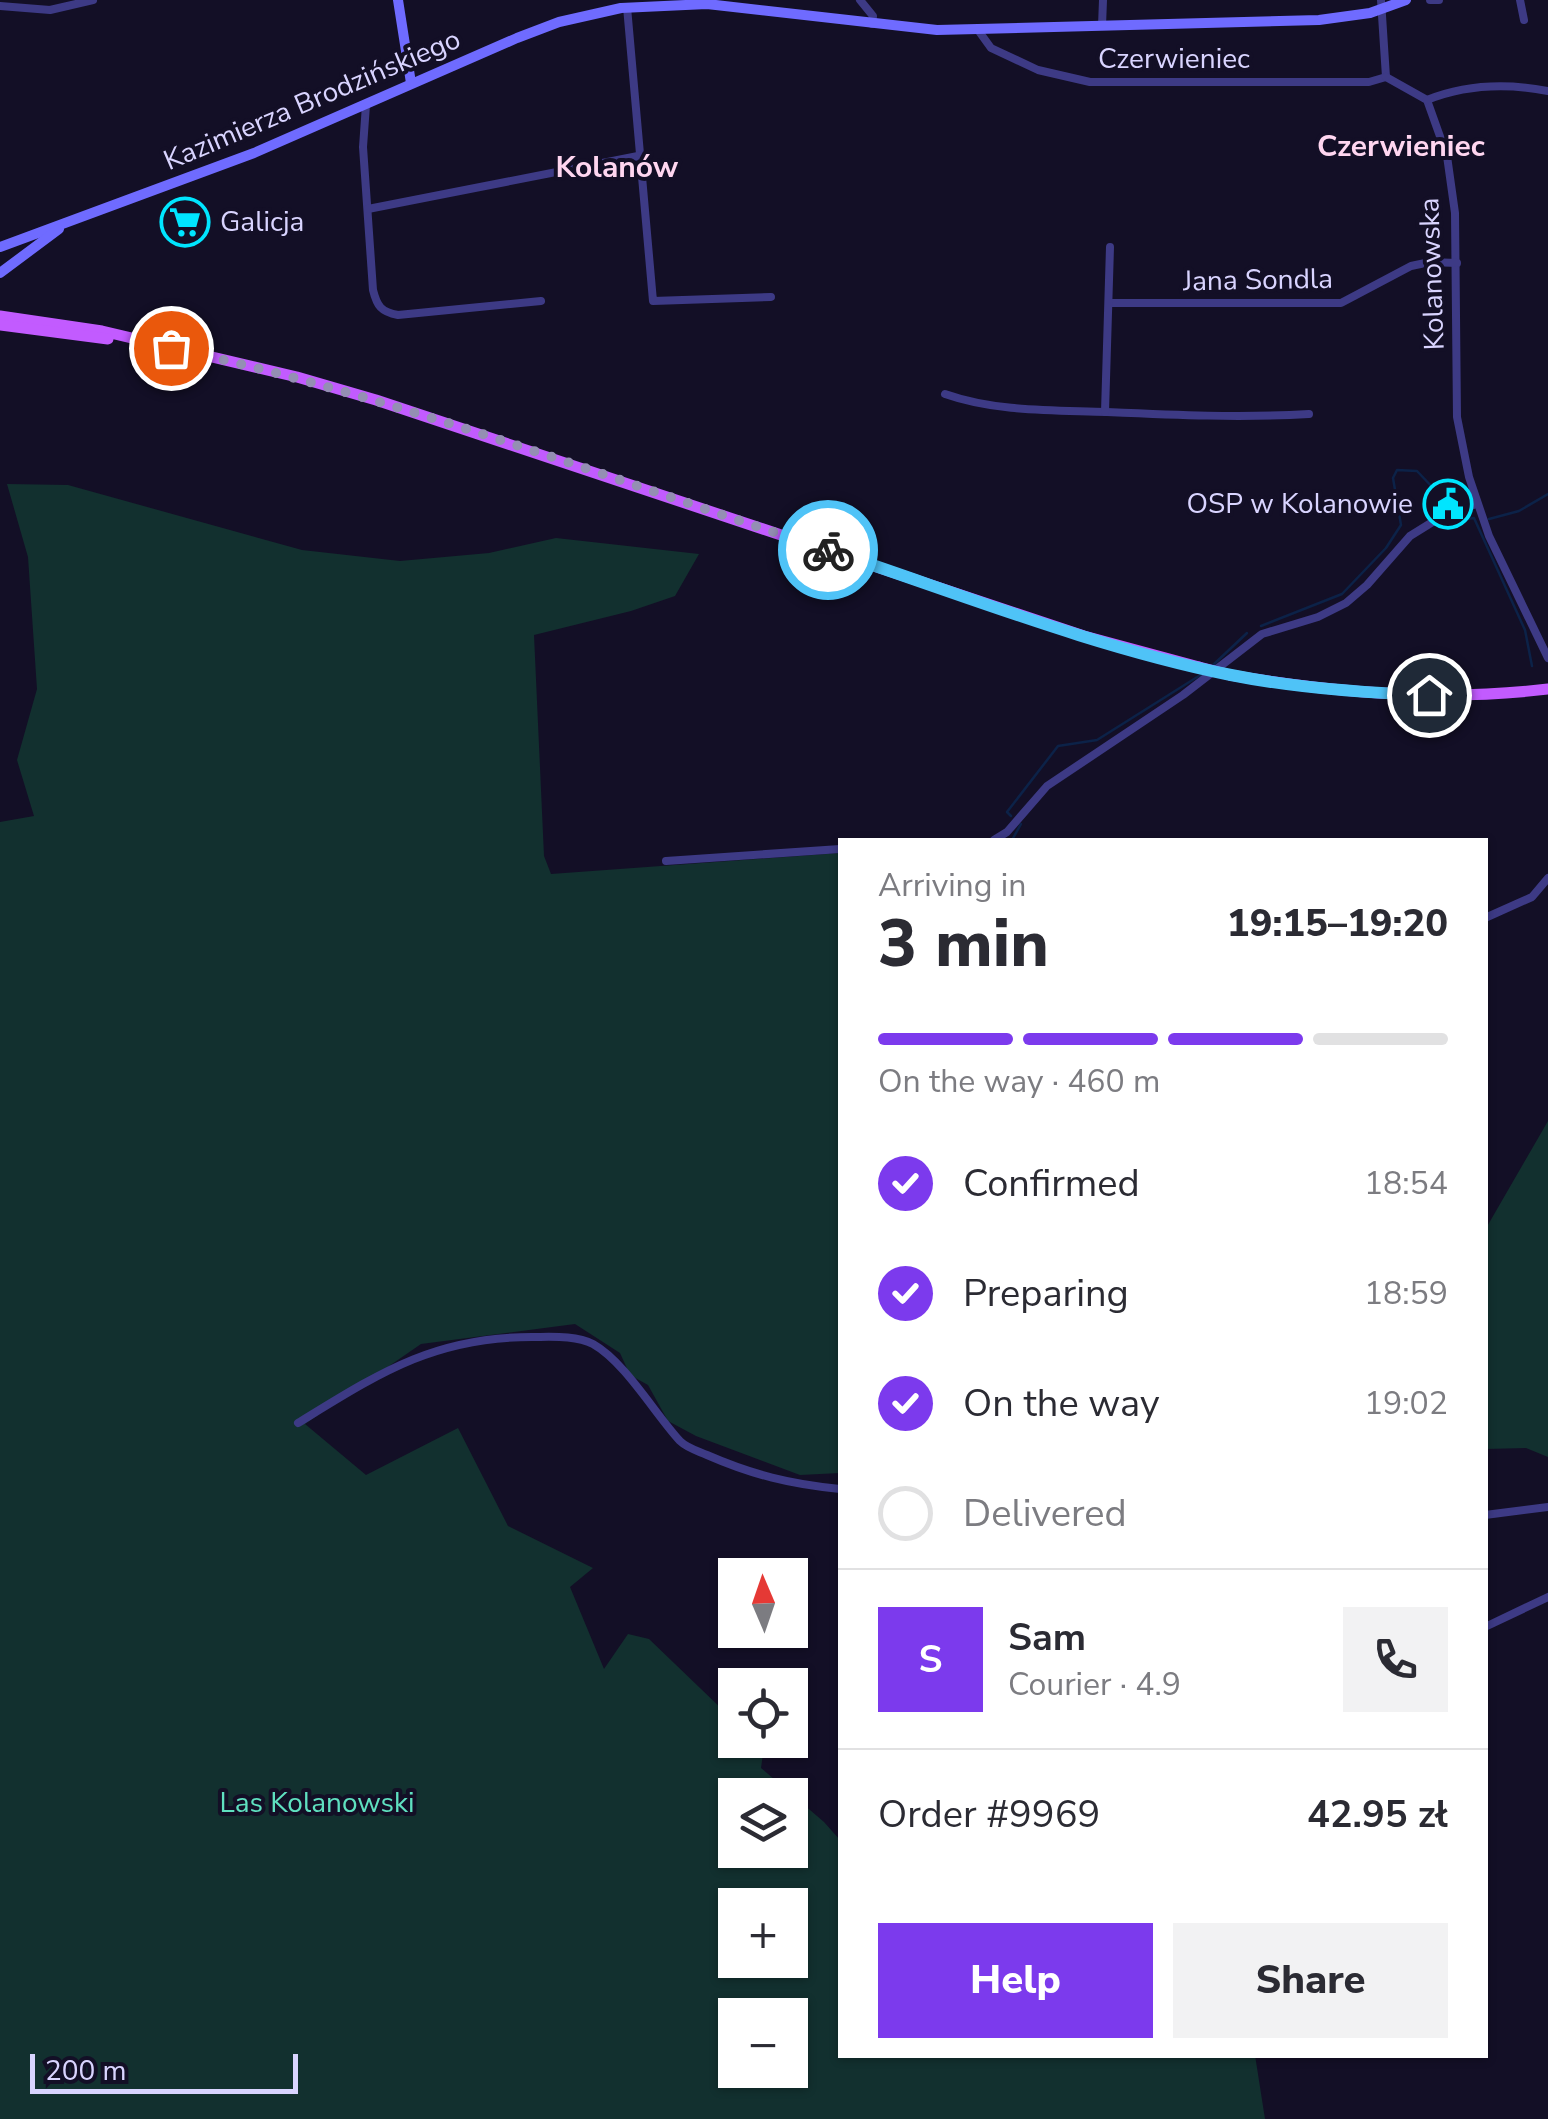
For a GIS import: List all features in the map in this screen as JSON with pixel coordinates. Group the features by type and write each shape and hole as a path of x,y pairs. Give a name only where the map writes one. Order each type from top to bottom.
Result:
{"main road":[{"path":"398,0 411,83"},
{"name":"Kazimierza Brodzińskiego","path":"0,247 254,153 559,22 627,7 707,4 872,24 978,30 1318,20 1406,0"},
{"name":"Kazimierza Brodzińskiego","path":"0,273 68,222"},
{"path":"0,316 86,327 297,377 376,400 1084,636 1230,675 1372,692 1454,695 1544,690"},
{"path":"0,324 171,348"}],"street":[{"path":"0,6 50,10 93,0"},
{"path":"860,0 873,16 872,24"},
{"path":"1102,26 1103,0"},
{"path":"1430,0 1439,0"},
{"path":"1520,0 1524,20"},
{"path":"1381,5 1386,78 1427,100 1467,86 1524,86 1548,91"},
{"path":"627,7 653,300 771,297"},
{"name":"Czerwieniec","path":"978,30 991,48 1038,70 1090,82 1369,82 1386,78"},
{"name":"Kolanowska","path":"1427,100 1447,156 1455,213 1457,418 1476,504 1548,658"},
{"path":"366,105 363,147 377,306 386,313 541,301"},
{"path":"368,208 642,155"},
{"path":"1106,412 1110,247"},
{"name":"Jana Sondla","path":"1110,303 1341,303 1411,266 1457,263"},
{"path":"945,394 999,406 1106,412 1241,418 1308,414"},
{"path":"997,838 1047,786 1183,695 1262,634 1346,604 1410,536 1439,518 1476,504"},
{"path":"666,862 838,849"},
{"path":"1488,917 1532,897 1548,878"},
{"path":"298,1423 384,1370 434,1352 474,1341 510,1337 575,1339 593,1344 635,1384 683,1444 751,1475 838,1488"},
{"path":"1488,1515 1548,1508"},
{"path":"1488,1626 1548,1597"}],"green space":[{"name":"Las Kolanowski","path":"7,484 68,485 302,550 400,561 489,553 556,538 699,554 675,596 534,635 544,856 551,874 838,853 838,1473 800,1475 696,1436 668,1421 648,1385 630,1375 620,1353 575,1324 421,1344 305,1424 366,1475 458,1428 508,1526 593,1568 570,1587 604,1669 628,1634 649,1639 718,1705 718,1758 762,1758 761,1768 773,1778 718,1778 718,1868 808,1868 808,1808 838,1838 838,2058 1255,2058 1265,2119 0,2119 0,822 34,816 17,760 37,689 28,557"},
{"path":"1548,1121 1548,1457 1526,1448 1488,1449 1488,1225"}],"waterway":[{"path":"1261,626 1342,594 1386,548 1401,525 1393,478 1397,470 1417,471 1435,490"},
{"path":"1489,519 1519,511 1548,494"},
{"path":"1450,521 1474,518 1525,630 1532,666"},
{"path":"1212,666 1247,633"},
{"path":"1011,816 1007,812 1058,746 1097,740 1202,674"},
{"path":"1013,838 1021,824"}],"way so far":[{"path":"171,348 376,400 828,550"}],"place":[{"name":"Galicja","path":"185,222"},
{"name":"OSP w Kolanowie","path":"1448,504"}],"district":[{"name":"Czerwieniec","path":"1401,146"},
{"name":"Kolanów","path":"617,167"}],"route":[{"path":"828,550 1157,658 1274,682 1429,695"}]}
